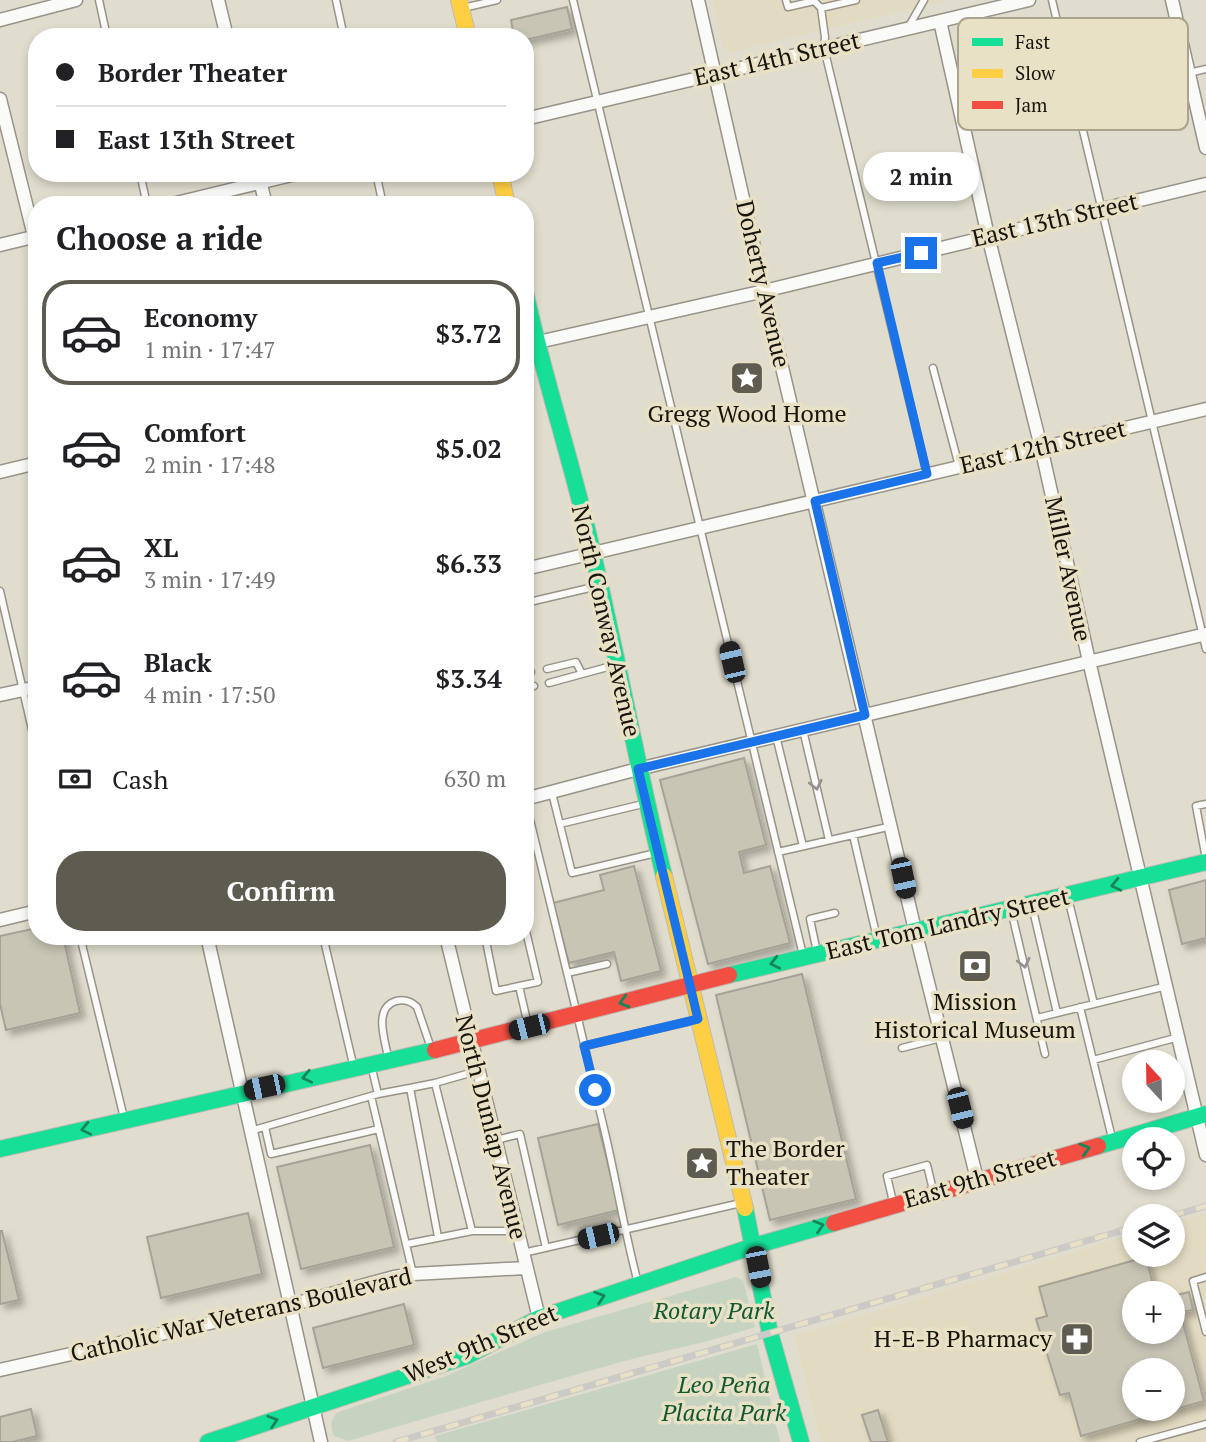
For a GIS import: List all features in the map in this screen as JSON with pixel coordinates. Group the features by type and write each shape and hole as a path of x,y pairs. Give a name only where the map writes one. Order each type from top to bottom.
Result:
{"main road":[{"path":"460,4 466,28"},
{"name":"North Conway Avenue","path":"534,356 593,552 638,769 754,1246 771,1333 801,1442"},
{"name":"East Tom Landry Street","path":"0,1149 470,1042 877,938 1141,879 1206,861"},
{"name":"East 9th Street","path":"754,1246 1202,1115"},
{"name":"West 9th Street","path":"208,1442 467,1356 538,1318 754,1246"}],"street":[{"path":"0,20 76,0"},
{"path":"218,0 225,28"},
{"name":"Doherty Avenue","path":"698,0 764,292 915,930 977,1179"},
{"name":"East 14th Street","path":"534,117 1029,0"},
{"path":"1172,0 1176,18"},
{"name":"Miller Avenue","path":"940,21 958,102"},
{"path":"1188,69 1202,111 1206,148"},
{"path":"0,99 28,209"},
{"name":"Miller Avenue","path":"964,130 1179,1037 1202,1115 1206,1156"},
{"path":"198,196 246,182"},
{"name":"East 13th Street","path":"534,342 764,292 1206,184"},
{"path":"0,245 28,242"},
{"name":"East 12th Street","path":"534,567 1206,409"},
{"path":"0,472 28,465"},
{"path":"534,797 638,769 1204,635"},
{"path":"0,695 28,689"},
{"path":"0,920 28,913"},
{"path":"209,945 321,1442"},
{"name":"North Dunlap Avenue","path":"448,945 538,1318"},
{"name":"Catholic War Veterans Boulevard","path":"0,1370 290,1305 412,1273 526,1268"}],"lane":[{"path":"99,0 105,28"},
{"path":"335,0 342,28"},
{"path":"460,4 497,0"},
{"path":"573,0 778,852 811,955"},
{"path":"786,0 788,7 814,1 821,8 824,48 927,474"},
{"path":"821,8 856,0"},
{"path":"908,29 923,2 914,0"},
{"path":"1052,0 1056,18"},
{"path":"1189,73 1206,69"},
{"path":"1083,130 1206,649"},
{"path":"933,368 959,466"},
{"path":"534,601 600,586"},
{"path":"0,591 28,712"},
{"path":"547,669 576,662 582,674"},
{"path":"549,682 617,665"},
{"path":"803,730 829,840"},
{"path":"776,736 803,846"},
{"path":"552,793 572,873 658,852"},
{"path":"560,824 647,803"},
{"path":"1206,804 1196,806 1206,861"},
{"path":"778,852 892,826"},
{"path":"853,835 877,938"},
{"path":"534,836 620,1196 624,1230 638,1284"},
{"path":"1068,896 1094,1004"},
{"path":"1031,904 1057,1013"},
{"path":"1011,909 1045,1055"},
{"path":"811,955 810,919 835,913"},
{"path":"82,945 124,1120"},
{"path":"325,945 354,1067"},
{"path":"487,945 496,991 538,982 529,945"},
{"path":"567,973 607,964"},
{"path":"519,986 529,1027"},
{"path":"1037,1018 1167,986"},
{"path":"388,1060 382,1017 388,1006 399,1001 412,1002 417,1007 432,1050"},
{"path":"1080,1007 1112,1140"},
{"path":"584,1046 698,1019"},
{"path":"902,1048 943,1037"},
{"path":"1093,1060 1179,1037"},
{"path":"371,1063 379,1129 412,1273"},
{"path":"250,1131 375,1095 477,1071"},
{"path":"435,1083 472,1231"},
{"path":"410,1088 438,1237"},
{"path":"265,1126 271,1154 379,1129"},
{"path":"494,1141 520,1134 546,1248"},
{"path":"893,1204 887,1176 927,1165 933,1192"},
{"path":"522,1253 743,1202"},
{"path":"407,1244 472,1231 517,1231"},
{"path":"1206,1277 1193,1281 1206,1332"},
{"path":"1140,1442 1206,1424"}],"shaded area":[{"path":"712,0 948,0 729,52 723,47"},
{"path":"1205,1213 1206,1442 821,1442 794,1336 1122,1238 1122,1267 1185,1267 1185,1219"}],"green space":[{"name":"Rotary Park","path":"736,1277 743,1280 755,1327 621,1362 348,1441 334,1436 333,1417 338,1412 446,1376 545,1332"},
{"name":"Leo Peña Placita Park","path":"757,1344 780,1442 437,1442 435,1436"}],"building":[{"path":"567,7 572,29 534,38 534,28 512,28 511,20"},
{"path":"744,758 766,845 739,852 744,873 770,866 790,943 708,964 660,780"},
{"path":"634,866 661,971 621,981 614,952 569,963 553,903 604,890 600,875"},
{"path":"1206,880 1206,938 1182,944 1169,890"},
{"path":"28,930 28,945 65,945 80,1013 6,1030 0,1004 0,936"},
{"path":"802,974 856,1199 770,1220 716,995"},
{"path":"598,1124 619,1210 558,1225 538,1138"},
{"path":"370,1145 394,1247 301,1269 277,1167"},
{"path":"248,1213 262,1274 161,1298 147,1237"},
{"path":"0,1231 19,1300 0,1304"},
{"path":"1122,1264 1122,1267 1148,1267 1152,1281 1122,1281 1122,1344 1185,1344 1185,1331 1204,1401 1185,1406 1185,1358 1122,1358 1122,1421 1134,1421 1081,1436 1069,1393 1060,1395 1036,1319 1047,1316 1039,1287"},
{"path":"1189,1292 1193,1310 1185,1311 1185,1293"},
{"path":"404,1304 414,1345 323,1368 313,1328"},
{"path":"31,1409 37,1436 0,1442 0,1417"},
{"path":"878,1410 888,1442 871,1442 862,1415"}],"railway":[{"path":"1185,1212 1206,1206"},
{"path":"396,1442 1122,1230"}],"traffic: fast":[{"path":"534,328 585,521 664,876"},
{"path":"729,975 1206,862"},
{"path":"0,1149 435,1050"},
{"path":"1098,1146 1206,1114"},
{"path":"745,1208 770,1333 801,1442"},
{"path":"208,1442 467,1356 539,1318 754,1246 834,1223"}],"traffic: slow":[{"path":"459,0 466,28"},
{"path":"502,182 505,196"},
{"path":"664,876 745,1208"}],"traffic: jam":[{"path":"435,1050 729,975"},
{"path":"834,1223 1098,1146"}],"place":[{"name":"Gregg Wood Home","path":"747,378"},
{"name":"Mission Historical Museum","path":"975,966"},
{"name":"The Border Theater","path":"702,1163"},
{"name":"H-E-B Pharmacy","path":"1077,1339"}],"route":[{"path":"595,1090 584,1046 698,1019 638,769 865,715 815,501 927,474 877,263 921,253"}]}
